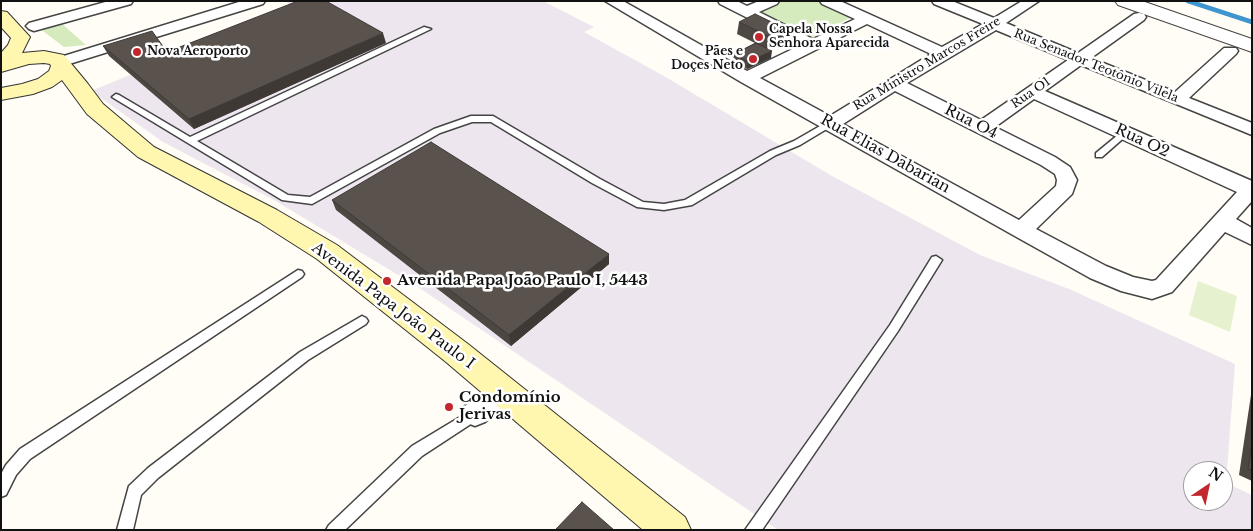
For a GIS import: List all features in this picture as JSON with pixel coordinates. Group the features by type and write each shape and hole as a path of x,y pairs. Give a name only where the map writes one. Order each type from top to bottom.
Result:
{"main road":[{"name":"Avenida Papa João Paulo I","path":"1,16 26,29 30,36 58,62 81,88 105,103 146,152 268,216 327,252 396,305 672,530"},
{"path":"1,66 18,47 26,29"},
{"path":"1,66 27,58 58,62 61,70 52,79 36,87 6,94"},
{"name":"Avenida Papa João Paulo I","path":"6,94 44,92 105,103"}],"street":[{"path":"26,29 108,4 126,1"},
{"path":"58,62 196,13 258,1"},
{"path":"725,1 813,45"},
{"path":"747,12 772,1"},
{"path":"827,1 943,53"},
{"name":"Rua Senador Teotônio Vilela","path":"940,1 1252,130"},
{"name":"Rua Ministro Marcos Freire","path":"830,124 893,83 1032,1"},
{"path":"1124,1 1252,46"},
{"name":"Rua Elias Dabarian","path":"626,4 747,78 1098,272 1129,285 1152,290 1164,286 1221,221"},
{"name":"Rua O1","path":"982,128 1139,17"},
{"path":"747,78 866,19"},
{"path":"1178,99 1230,51"},
{"name":"Rua O4","path":"893,83 1048,161 1063,171 1067,180 1065,189 1021,230"},
{"name":"Rua O2","path":"1033,92 1251,189"},
{"path":"1251,189 1221,221 1252,237"},
{"path":"475,414 503,392"}],"lane":[{"path":"190,141 427,29"},
{"name":"Rua Ministro Marcos Freire","path":"105,103 190,141 286,198 312,201 437,131 470,119 494,119 596,181 641,205 664,207 688,203 773,153 797,143 830,124"},
{"path":"1099,155 1124,133"},
{"path":"753,530 894,328 936,260"},
{"path":"1,490 11,470 25,454 298,274"},
{"path":"125,530 134,491 152,473 304,356 362,321"},
{"path":"334,530 417,451 475,414"}],"shaded area":[{"path":"286,1 543,1 594,27 584,32 664,76 832,176 980,255 1069,289 1235,364 1228,461 1183,461 1183,511 1233,511 1233,486 1252,495 1252,530 778,530 418,287 274,200 163,142 91,91 292,8"}],"green space":[{"path":"779,1 820,1 852,17 809,38 758,13 759,10"},
{"path":"60,22 86,45 64,47 39,28"},
{"path":"1198,281 1237,296 1230,332 1189,315"}],"building":[{"path":"298,1 326,1 383,33 189,119 103,46 152,31 167,52"},
{"path":"755,14 784,28 768,36 739,22"},
{"path":"756,43 772,51 748,62 734,54"},
{"path":"431,142 609,254 509,335 332,200"},
{"path":"1252,444 1252,470 1248,469"},
{"path":"582,502 614,530 555,530"}],"waterway":[{"path":"1188,1 1252,22"}],"place":[{"name":"Capela Nossa Senhora Aparecida","path":"759,37"},
{"name":"Nova Aeroporto","path":"137,52"},
{"name":"Pães e Doçes Neto","path":"753,59"},
{"name":"Avenida Papa João Paulo I, 5443","path":"387,281"},
{"name":"Condomínio Jerivas","path":"449,407"}]}
